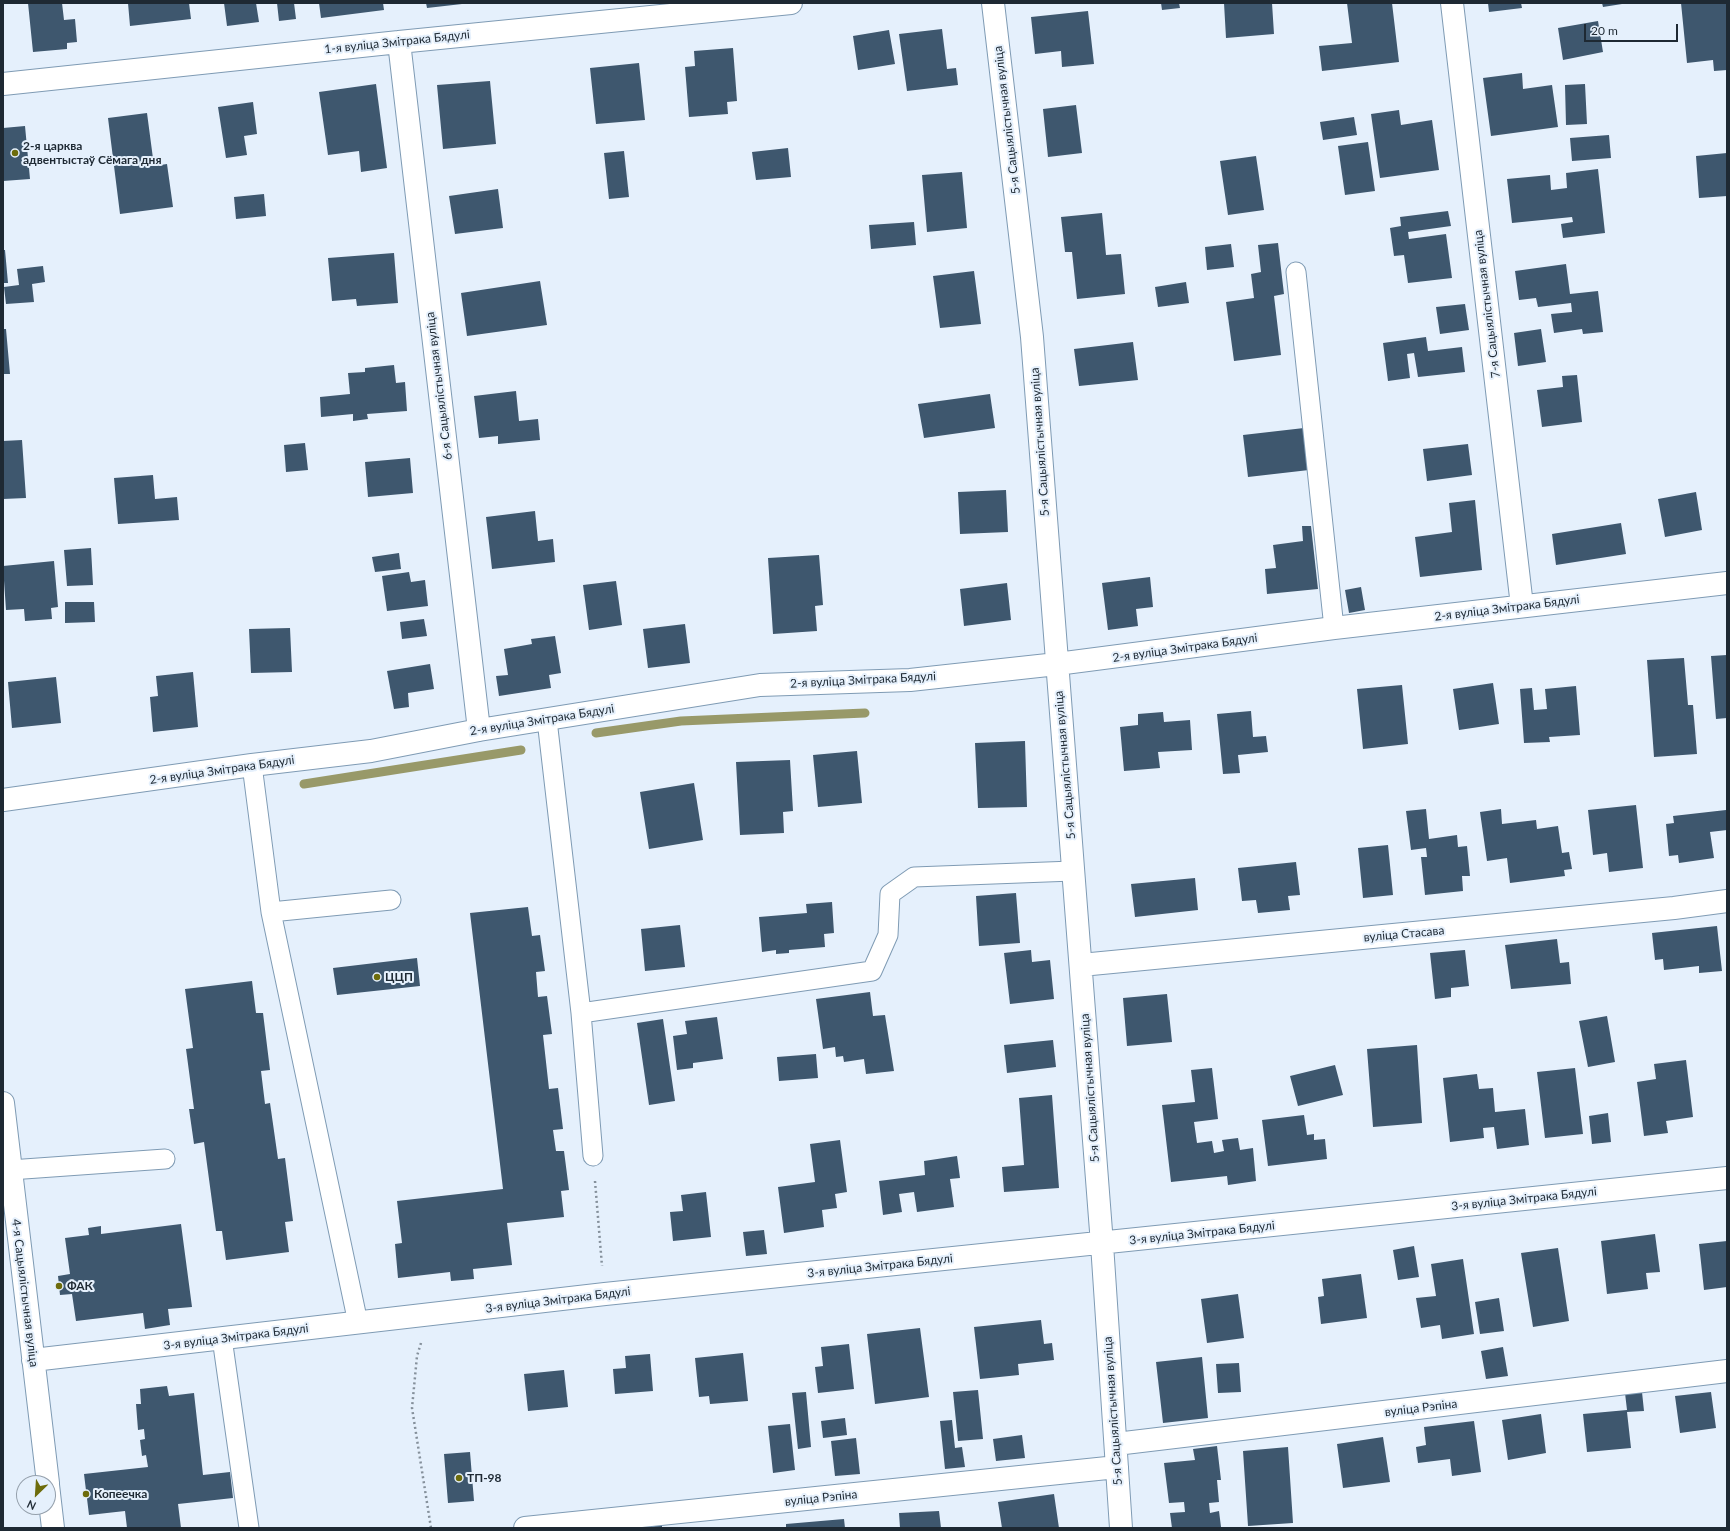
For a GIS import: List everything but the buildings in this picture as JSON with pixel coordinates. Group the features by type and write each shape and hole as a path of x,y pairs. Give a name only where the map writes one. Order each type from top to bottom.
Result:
{"street":[{"name":"1-я вуліца Змітрака Бядулі","path":"3,84 399,42 791,3"},
{"name":"5-я Сацыялістычная вуліца","path":"993,3 1032,337 1102,1244 1121,1528"},
{"name":"7-я Сацыялістычная вуліца","path":"1452,3 1522,606"},
{"name":"6-я Сацыялістычная вуліца","path":"399,42 479,730"},
{"name":"2-я вуліца Змітрака Бядулі","path":"3,800 252,765 371,751 479,730 760,685 910,680 1057,664 1334,628 1727,582"},
{"name":"вуліца Стасава","path":"1080,965 1666,909 1727,901"},
{"name":"4-я Сацыялістычная вуліца","path":"3,1103 47,1475"},
{"name":"3-я вуліца Змітрака Бядулі","path":"33,1360 605,1294 1102,1244 1727,1178"},
{"name":"вуліца Рэпіна","path":"1116,1444 1727,1371"},
{"name":"вуліца Рэпіна","path":"525,1528 1117,1467"},
{"name":"4-я Сацыялістычная вуліца","path":"52,1515 53,1528"}],"lane":[{"path":"1296,272 1334,628"},
{"path":"547,720 581,1013 592,1156"},
{"path":"252,765 271,912 358,1323"},
{"path":"581,1013 872,971 888,935 890,894 914,877 1073,871"},
{"path":"271,912 391,900"},
{"path":"10,1170 166,1159"},
{"path":"222,1338 249,1528"}],"path":[{"path":"592,1156 605,1294"},
{"path":"429,1315 417,1356 412,1408 431,1528"}],"waterway":[{"path":"596,733 681,721 865,713"},
{"path":"304,784 521,750"}],"place":[{"name":"2-я царква адвентыстаў Сёмага дня","path":"15,153"},
{"name":"ЦЦП","path":"377,977"},
{"name":"ФАК","path":"59,1286"},
{"name":"ТП-98","path":"459,1478"},
{"name":"Копеечка","path":"86,1494"}]}
